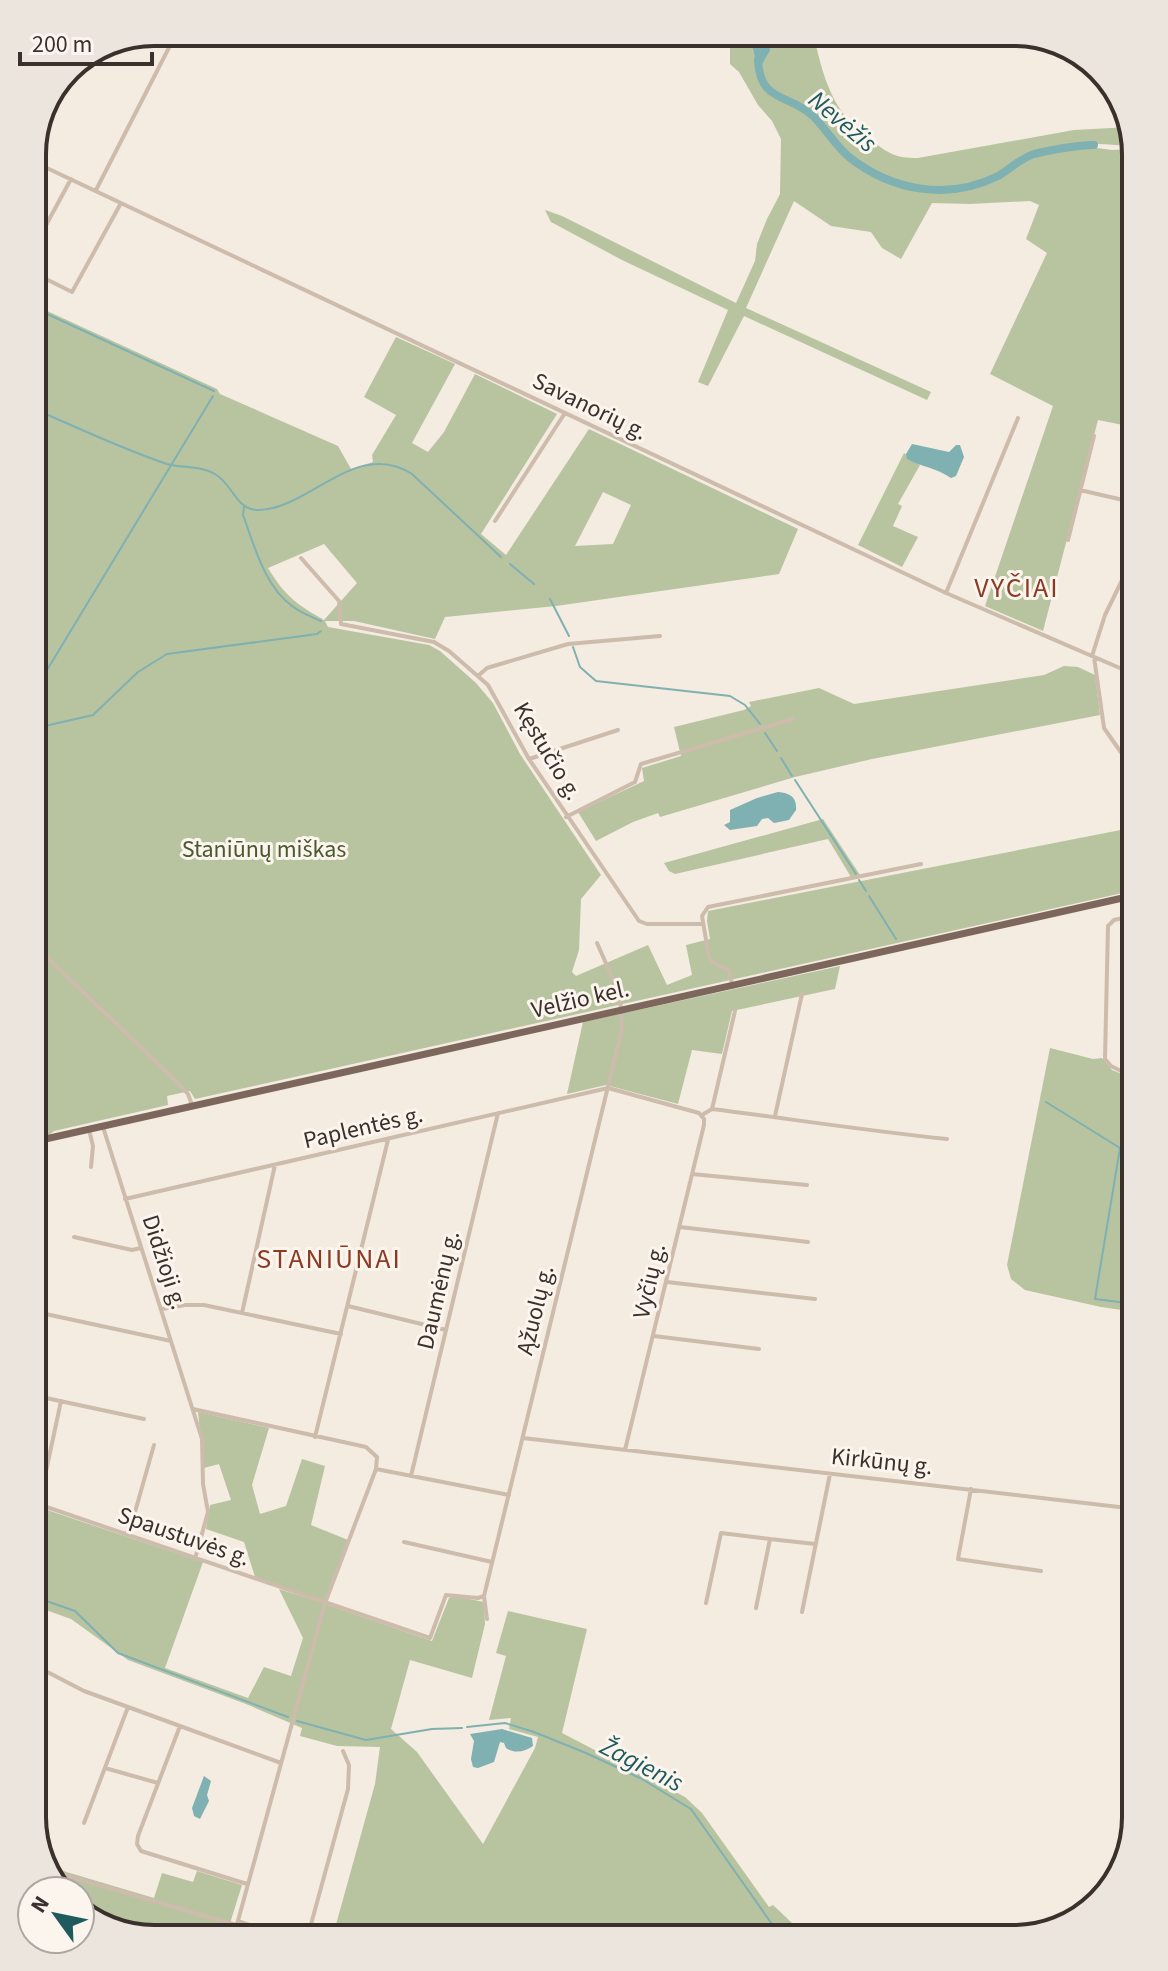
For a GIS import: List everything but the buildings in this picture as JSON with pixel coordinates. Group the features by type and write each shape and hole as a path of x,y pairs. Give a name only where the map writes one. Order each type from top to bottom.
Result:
{"main road":[{"name":"Velžio kel.","path":"46,1140 1122,898"}],"street":[{"path":"95,190 170,46"},
{"name":"Savanorių g.","path":"46,167 946,593 1122,669"},
{"path":"46,225 71,179"},
{"path":"46,279 72,292 121,203"},
{"path":"495,521 565,413"},
{"path":"946,593 1018,418"},
{"path":"1068,540 1094,436"},
{"path":"1080,490 1122,500"},
{"name":"Kęstučio g.","path":"301,558 339,601 341,624 434,642 478,676 496,696 529,759 639,921 647,924 703,924"},
{"path":"1122,580 1105,615 1093,657 1104,728 1122,754"},
{"path":"478,676 487,668 568,644 660,636"},
{"path":"566,817 635,782 641,764 793,719"},
{"path":"529,759 618,730"},
{"path":"732,985 729,970 710,959 703,912 712,905 921,864"},
{"path":"1122,919 1109,923 1105,1059 1122,1072"},
{"path":"597,943 620,995 622,1010"},
{"path":"46,956 177,1082 188,1094 192,1107"},
{"path":"775,1116 802,994"},
{"name":"Ąžuolų g.","path":"487,1619 484,1596 622,1029 622,1010"},
{"path":"712,1109 735,1011"},
{"path":"608,1088 694,1110 702,1115 712,1109 947,1139"},
{"name":"Paplentės g.","path":"125,1199 608,1088"},
{"name":"Daumėnų g.","path":"411,1476 498,1113"},
{"name":"Vyčių g.","path":"625,1450 704,1125 702,1115"},
{"name":"Didžioji g.","path":"102,1127 202,1439 203,1484 208,1512 195,1559"},
{"path":"89,1130 93,1146 91,1167"},
{"path":"315,1437 388,1140"},
{"path":"242,1313 275,1165"},
{"path":"692,1174 807,1185"},
{"path":"680,1227 808,1242"},
{"path":"74,1237 132,1250 141,1248"},
{"path":"667,1282 815,1299"},
{"path":"162,1309 194,1305 341,1334"},
{"path":"348,1306 447,1331"},
{"path":"46,1314 172,1341"},
{"path":"654,1336 759,1349"},
{"path":"46,1398 144,1419"},
{"path":"46,1471 61,1401"},
{"path":"193,1409 369,1449 377,1457 376,1469 325,1603 236,1923"},
{"path":"523,1438 625,1450"},
{"path":"126,1535 154,1445"},
{"name":"Kirkūnų g.","path":"625,1450 1122,1507"},
{"path":"376,1469 509,1495"},
{"path":"802,1612 830,1473"},
{"path":"971,1489 958,1559 1041,1571"},
{"name":"Spaustuvės g.","path":"46,1506 430,1638 446,1595 484,1596"},
{"path":"706,1603 721,1533 815,1544"},
{"path":"756,1608 770,1539"},
{"path":"404,1542 492,1562"},
{"path":"46,1671 84,1691 281,1763"},
{"path":"84,1823 128,1707"},
{"path":"180,1726 137,1844 141,1851 247,1884"},
{"path":"311,1925 348,1789 349,1765 343,1751"},
{"path":"105,1768 158,1783"},
{"path":"62,1874 242,1925"}],"green space":[{"path":"730,46 752,46 758,70 770,46 816,46 838,107 858,130 898,156 918,158 1074,130 1118,128 1121,145 1082,146 1122,150 1122,425 1098,420 1043,631 985,606 1053,406 990,374 1047,253 1026,239 1039,205 1030,201 932,203 901,259 882,248 871,232 831,226 794,201 746,308 931,392 927,400 744,316 708,386 698,382 728,310 622,260 551,222 545,210 736,303 755,261 757,244 767,219 780,194 781,139 739,72 730,64"},
{"name":"Staniūnų miškas","path":"46,310 217,389 220,394 338,446 351,469 373,462 372,455 396,415 364,397 396,337 455,364 412,443 428,452 444,432 475,374 557,414 481,534 506,555 589,429 798,529 779,574 556,606 445,617 435,639 354,621 325,621 328,627 429,645 476,683 493,703 520,754 601,875 581,899 579,950 572,972 576,976 648,945 667,985 692,975 686,945 710,939 708,911 1122,830 1122,893 195,1099 190,1091 167,1096 168,1105 54,1131 46,1138","holes":["603,492 631,505 613,544 575,546","324,544 357,583 324,620 292,598 268,568"]},
{"path":"904,453 920,465 898,504 902,506 893,526 918,537 902,567 858,545"},
{"path":"1064,666 1078,667 1095,675 1100,715 795,777 660,817 658,813 596,841 578,812 644,781 642,768 681,756 674,727 744,710 751,706 749,702 819,688 854,704 1044,675"},
{"path":"823,819 860,875 851,877 828,839 675,874 664,863"},
{"path":"840,966 835,989 732,1011 722,1054 692,1050 678,1104 606,1085 567,1094 583,1022"},
{"path":"1050,1048 1093,1059 1102,1058 1112,1070 1122,1074 1122,1310 1025,1290 1011,1279 1007,1265"},
{"path":"198,1412 269,1428 252,1485 260,1514 286,1506 302,1459 325,1466 311,1525 348,1540 325,1604 432,1641 449,1598 454,1596 484,1602 485,1624 472,1678 410,1660 391,1729 417,1752 483,1844 538,1737 509,1729 511,1718 489,1720 506,1656 496,1653 508,1611 587,1629 562,1733 685,1797 702,1813 769,1907 773,1905 794,1925 336,1925 375,1784 380,1747 337,1746 300,1736 302,1728 128,1660 71,1619 46,1610 46,1510 203,1562 165,1668 248,1698 264,1667 291,1676 303,1638 279,1589 323,1603 255,1577 244,1542 206,1529 210,1505 231,1500 219,1464 204,1468"},
{"path":"197,1871 242,1885 229,1925 147,1925 106,1914 96,1908 96,1881 154,1898 162,1873 193,1882"}],"water":[{"path":"752,46 770,46 770,51 758,71"},
{"path":"912,444 949,452 960,445 964,457 956,476 951,478 907,459 906,454"},
{"path":"778,792 794,799 796,810 789,820 774,823 768,818 762,819 757,826 730,830 724,825 730,822 730,810"},
{"path":"502,1729 532,1738 533,1746 516,1752 500,1742 494,1762 473,1767 474,1741 470,1734"},
{"path":"204,1776 211,1781 207,1795 209,1801 200,1819 194,1816 192,1808"}],"waterway":[{"name":"Nevėžis","path":"758,60 760,74 770,91 813,116 849,157 883,178 902,185 940,190 960,188 998,176 1034,154 1094,145"},
{"path":"46,313 214,391"},
{"path":"46,671 213,396"},
{"path":"46,414 167,464 210,471 251,509 278,507 353,469 372,464 392,465 412,474 501,557"},
{"path":"244,507 243,515 256,552 274,588 295,608 321,621"},
{"path":"510,564 534,584"},
{"path":"550,599 569,636"},
{"path":"46,726 93,715 138,672 167,654 321,631"},
{"path":"573,647 580,667 596,681 730,696 745,705 760,724"},
{"path":"765,733 777,751"},
{"path":"781,758 792,776"},
{"path":"795,780 856,874"},
{"path":"859,880 866,891"},
{"path":"869,896 896,939"},
{"path":"1046,1102 1120,1148 1095,1299 1122,1302"},
{"name":"Žagienis","path":"46,1601 75,1611 118,1653 288,1717"},
{"name":"Žagienis","path":"297,1721 366,1740 432,1729 462,1728"},
{"name":"Žagienis","path":"467,1727 505,1723 534,1732 642,1779 691,1809 773,1925"}],"district":[{"name":"VYČIAI","path":"1017,587"},
{"name":"STANIŪNAI","path":"329,1258"}]}
